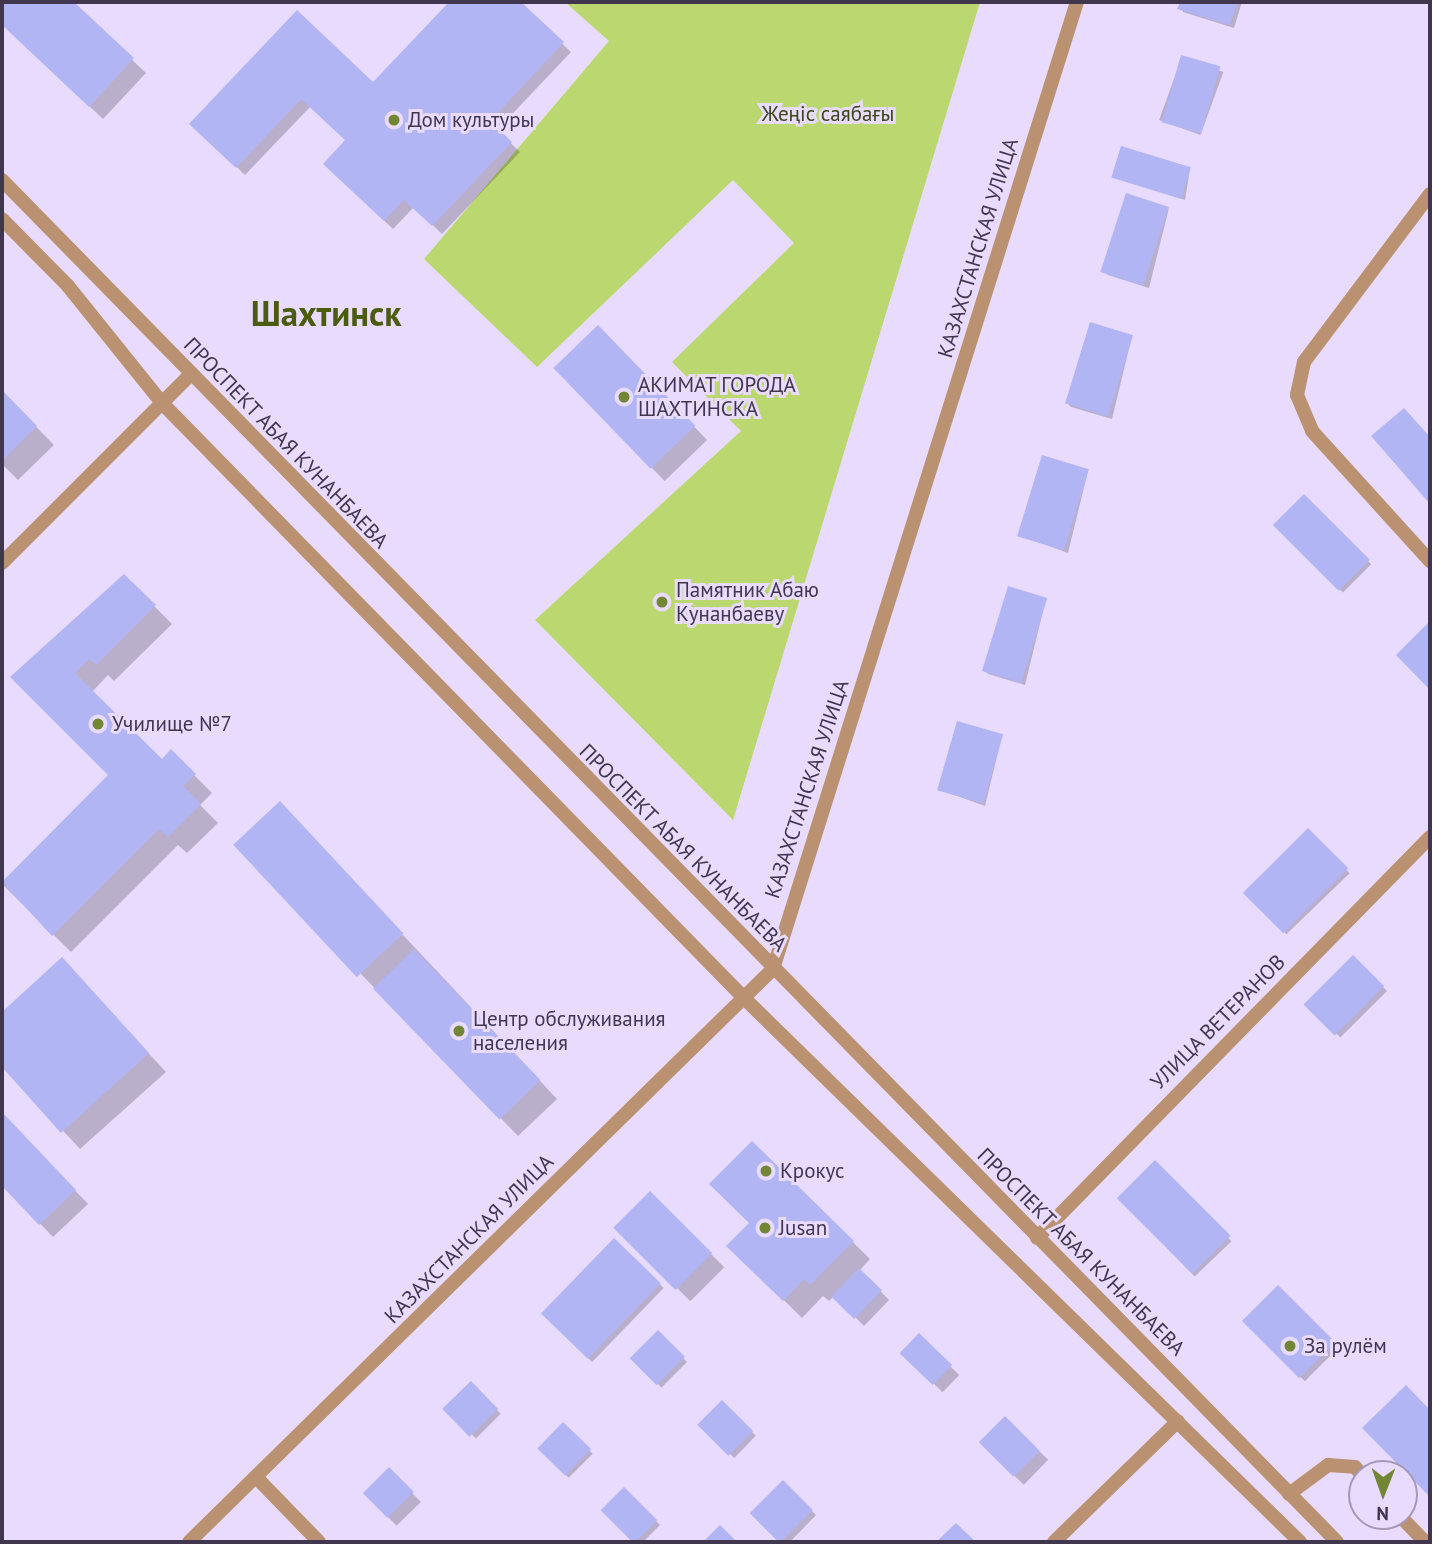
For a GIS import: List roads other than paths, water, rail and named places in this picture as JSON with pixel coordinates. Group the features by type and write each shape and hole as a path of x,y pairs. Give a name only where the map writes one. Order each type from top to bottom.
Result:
{"street":[{"name":"КАЗАХСТАНСКАЯ УЛИЦА","path":"189,1542 773,969 1077,2"},
{"name":"ПРОСПЕКТ АБАЯ КУНАНБАЕВА","path":"2,180 110,285 189,376 1337,1542"},
{"path":"1430,194 1304,362 1297,395 1312,431 1430,561"},
{"path":"2,219 68,286 162,403 744,998 1300,1542"},
{"path":"2,563 189,376"},
{"name":"УЛИЦА ВЕТЕРАНОВ","path":"1037,1238 1430,837"},
{"path":"1054,1542 1178,1421"},
{"path":"1289,1494 1328,1465 1348,1466"},
{"path":"257,1478 319,1542"}],"place":[{"name":"Дом культуры","path":"394,120"},
{"name":"АКИМАТ ГОРОДА ШАХТИНСКА","path":"624,397"},
{"name":"Памятник Абаю Кунанбаеву","path":"662,602"},
{"name":"Училище №7","path":"98,724"},
{"name":"Центр обслуживания населения","path":"459,1031"},
{"name":"Крокус","path":"766,1171"},
{"name":"Jusan","path":"765,1228"},
{"name":"За рулём","path":"1290,1346"}],"district":[{"name":"Шахтинск","path":"326,313"}],"park label":[{"name":"Жеңіс саябағы","path":"828,114"}]}
